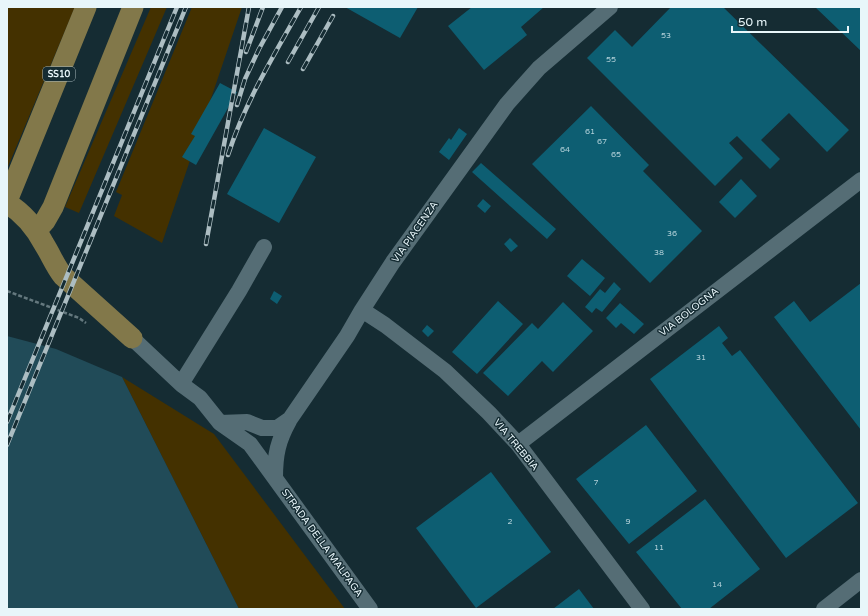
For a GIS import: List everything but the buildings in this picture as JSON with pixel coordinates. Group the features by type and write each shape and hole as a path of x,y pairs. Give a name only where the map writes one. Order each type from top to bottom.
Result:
{"main road":[{"name":"SS10","path":"7,202 86,7"},
{"path":"36,231 45,221 53,207 133,7"},
{"path":"7,202 26,217 63,276 132,338"}],"street":[{"name":"VIA PIACENZA","path":"220,423 248,422 262,428 277,428 290,419 346,336 393,262 507,104 539,68 610,7"},
{"name":"VIA BOLOGNA","path":"518,444 861,180"},
{"path":"181,384 239,292 264,247"},
{"name":"VIA TREBBIA","path":"362,310 385,325 445,371 489,413 518,444 642,609"},
{"name":"STRADA DELLA MALPAGA","path":"132,338 181,384 200,398 220,423 250,444 370,609"},
{"path":"275,478 276,451 281,436 290,419"},
{"path":"824,609 861,580"}],"path":[{"path":"7,291 79,318 92,326"}],"shaded area":[{"path":"7,7 75,7 7,169"},
{"path":"151,7 167,7 79,213 65,207"},
{"path":"192,7 242,7 162,243 114,216 122,195 116,192"},
{"path":"122,377 214,434 345,609 239,609"}],"water":[{"path":"7,336 56,349 122,377 239,609 7,609"}],"railway":[{"path":"7,422 177,7"},
{"path":"7,445 186,7"},
{"path":"206,244 249,7"},
{"path":"246,52 263,7"},
{"path":"237,105 245,79 259,49 282,7"},
{"path":"228,155 251,98 301,7"},
{"path":"288,62 319,7"},
{"path":"303,69 333,16"}]}
